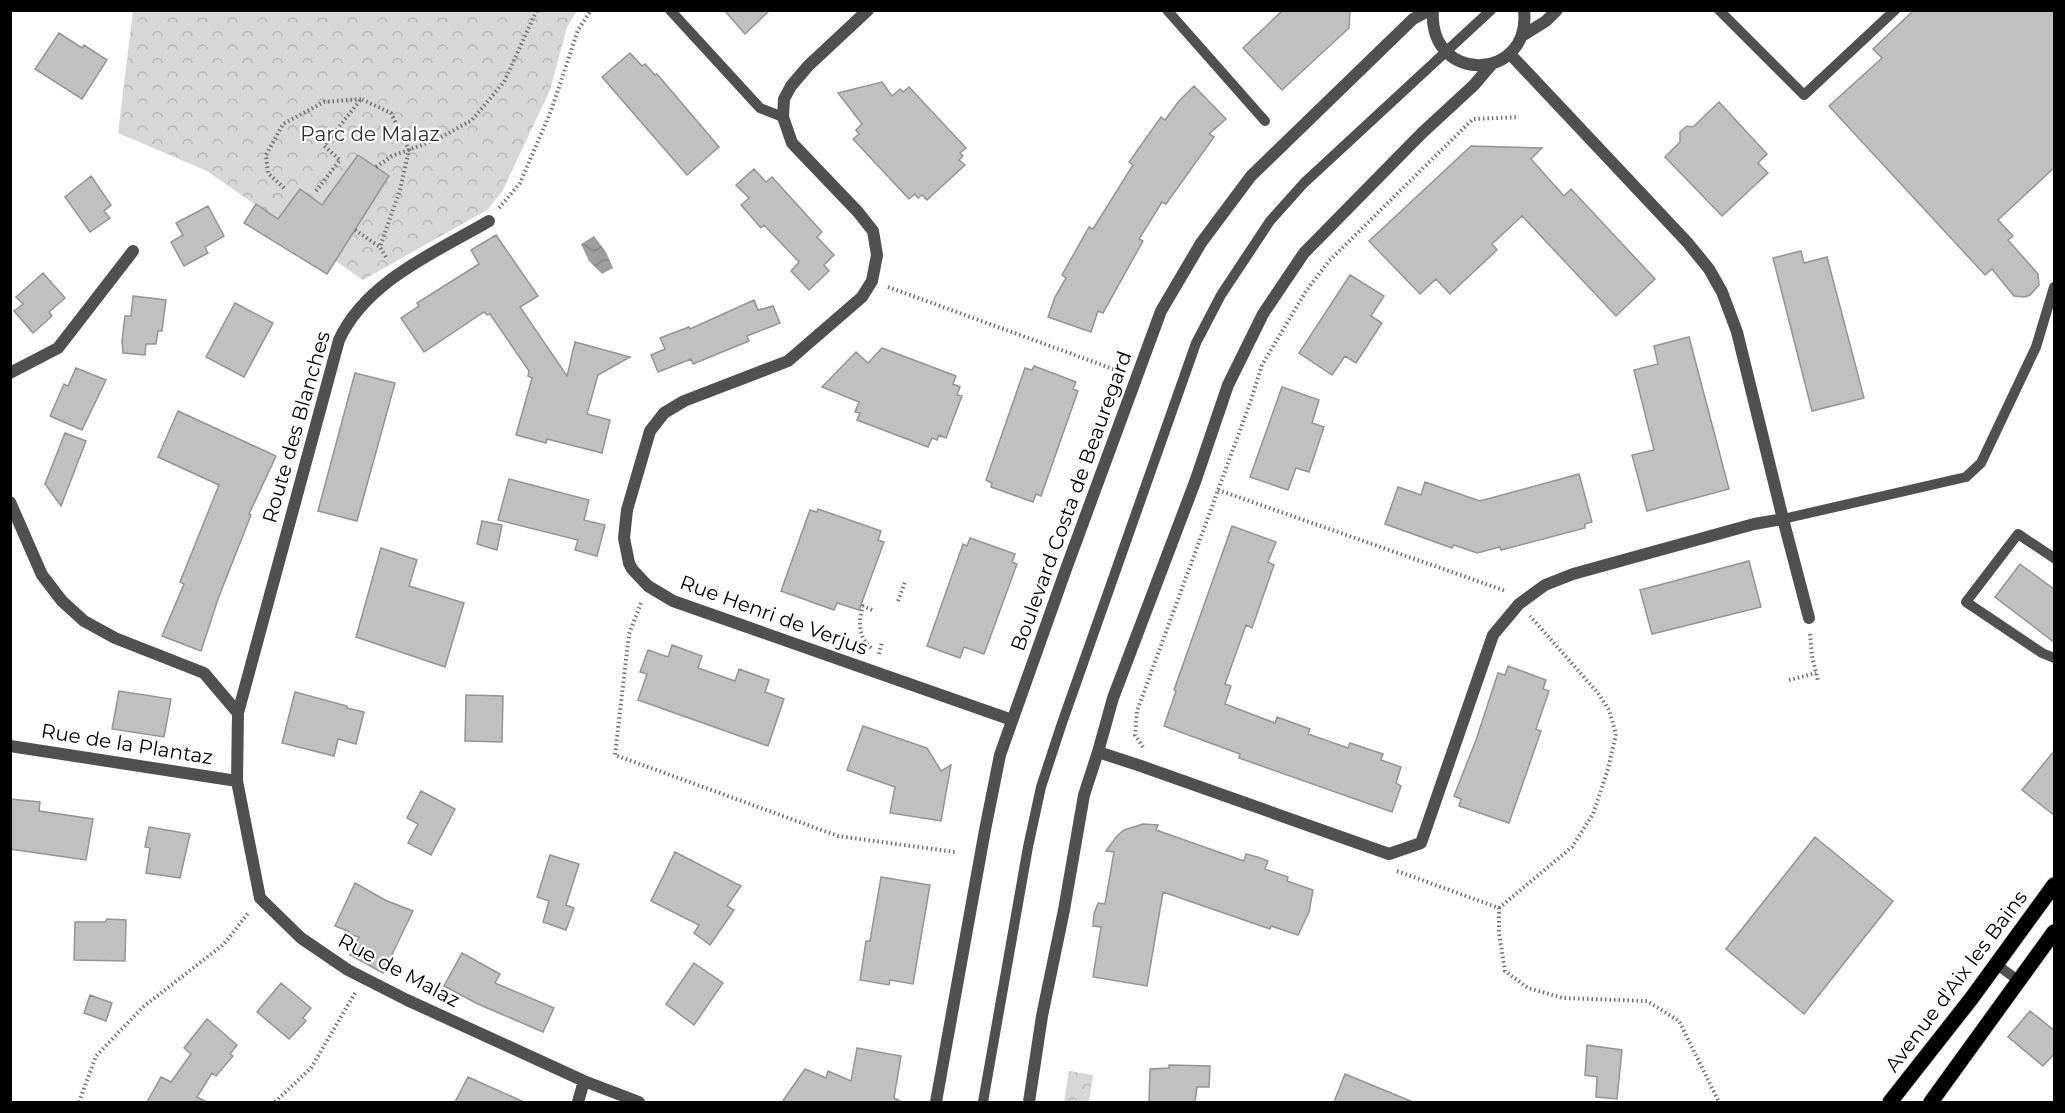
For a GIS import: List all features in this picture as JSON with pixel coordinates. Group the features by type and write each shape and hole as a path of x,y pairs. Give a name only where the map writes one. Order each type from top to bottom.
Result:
{"main road":[{"name":"Avenue d'Aix les Bains","path":"1890,1102 1996,964 2050,902 2055,885"},
{"path":"1930,1102 2055,932"}],"street":[{"path":"783,117 784,99 791,86 808,66 868,10"},
{"name":"Boulevard Costa de Beauregard","path":"936,1102 1000,755 1161,311 1201,243 1251,176 1413,19 1431,10 1436,39 1445,52"},
{"path":"1029,1102 1042,1016 1064,910 1084,795 1113,698 1195,482 1228,385 1263,314 1304,253 1422,133 1474,85 1491,65 1510,54 1522,36 1525,24 1524,10"},
{"path":"1522,36 1546,21 1557,10"},
{"path":"1445,52 1455,60 1466,64 1491,65"},
{"path":"1510,54 1687,242 1709,269 1722,292 1737,332 1809,618"},
{"name":"Rue Henri de Verjus","path":"783,117 792,143 858,212 873,231 878,255 872,281 862,297 788,361 684,400 664,413 650,431 627,510 624,538 629,563 648,586 673,602 1012,720"},
{"name":"Route des Blanches","path":"238,713 339,340 347,322 371,296 397,275 489,220"},
{"path":"10,372 58,348 133,252"},
{"path":"10,502 42,575 63,602 84,621 115,638 204,673 238,713 237,781 260,898"},
{"path":"1098,752 1389,854 1421,843 1493,635 1519,604 1545,585 1573,574 1754,524 1783,519"},
{"name":"Rue de la Plantaz","path":"10,746 237,781"},
{"name":"Rue de Malaz","path":"260,898 301,938 348,970 407,1000 584,1081 639,1102"},
{"path":"578,1102 584,1081"}],"lane":[{"path":"670,10 760,108 783,117"},
{"path":"1167,10 1265,121"},
{"path":"983,1102 1041,787 1197,343 1221,295 1270,221 1304,183 1491,10"},
{"path":"1719,10 1804,95 1895,10"},
{"path":"1783,519 1966,477 1981,463 2036,347 2055,287"},
{"path":"2055,558 2018,534 1966,602 2042,653 2055,658"},
{"path":"1996,964 2019,981"}],"path":[{"path":"376,167 392,156 438,140 472,120 504,82 537,10"},
{"path":"489,220 520,183 551,111 578,30 591,10"},
{"path":"316,191 340,159 324,146 361,99"},
{"path":"284,188 268,173 266,155 283,124 324,102 361,99 391,113 409,150 400,190 380,247"},
{"path":"1145,750 1135,735 1137,711 1250,404 1262,365 1306,291 1329,261 1473,119 1519,117"},
{"path":"355,230 380,247 397,275"},
{"path":"872,281 1116,370"},
{"path":"898,601 905,582"},
{"path":"648,586 629,634 615,755 838,836 955,852"},
{"path":"872,610 863,606 859,617 862,636 870,648 879,652 882,642"},
{"path":"1809,618 1812,656 1818,681"},
{"path":"1789,680 1816,673"},
{"path":"1395,870 1499,908 1499,933 1505,971 1528,988 1563,998 1647,1001 1679,1021 1719,1102"},
{"path":"79,1102 96,1056 143,1007 224,944 260,898"},
{"path":"275,1102 311,1068 364,977"}],"green space":[{"name":"Parc de Malaz","path":"133,11 577,11 567,27 550,90 502,192 487,210 363,280 207,171 118,133"},
{"path":"1069,1071 1093,1075 1089,1102 1064,1102"}],"water":[{"path":"594,236 606,252 613,268 602,274 589,261 581,244"}],"building":[{"path":"724,10 770,10 745,34"},
{"path":"1283,10 1350,10 1349,28 1282,90 1243,48"},
{"path":"1914,10 2055,10 2055,167 1998,220 2013,236 2008,240 2038,274 2039,285 2025,297 2014,296 1992,269 1985,275 1829,106 1882,58 1873,49"},
{"path":"59,33 107,60 82,99 35,69"},
{"path":"630,53 642,66 645,64 655,75 657,74 719,147 687,175 602,77"},
{"path":"882,82 892,96 900,89 903,92 909,87 966,148 960,153 963,156 959,160 965,165 927,200 922,195 918,198 915,194 909,199 853,139 859,134 856,130 862,124 838,93"},
{"path":"1194,86 1226,119 1209,134 1214,137 1166,204 1162,202 1139,239 1143,241 1103,313 1098,311 1091,332 1048,317 1055,297 1066,278 1062,275 1089,227 1093,229 1133,165 1129,162 1161,117 1165,120"},
{"path":"1719,102 1767,154 1758,163 1768,173 1722,216 1665,157 1680,142 1680,132 1687,126 1693,127"},
{"path":"1471,146 1542,148 1531,159 1564,196 1571,189 1655,279 1616,316 1522,216 1492,244 1497,250 1450,294 1436,279 1420,294 1369,241"},
{"path":"358,155 389,176 327,274 244,223 256,204 278,219 300,189 322,205"},
{"path":"754,169 766,182 772,177 822,232 817,237 834,255 824,265 829,271 809,290 791,271 799,262 764,225 761,228 741,205 749,198 736,185"},
{"path":"91,176 111,205 104,211 110,218 90,232 65,197"},
{"path":"208,206 224,236 205,247 208,253 184,266 171,242 183,235 176,223"},
{"path":"496,235 538,296 520,307 567,376 575,342 630,357 598,375 587,414 610,420 602,453 547,439 546,443 516,435 532,378 528,376 529,371 490,314 487,315 484,312 424,352 401,318 419,306 417,303 479,264 471,250"},
{"path":"1801,251 1804,263 1827,257 1864,398 1812,411 1773,258"},
{"path":"43,273 65,298 49,312 52,316 33,333 14,311 23,304 16,297"},
{"path":"1350,275 1384,296 1371,316 1382,323 1356,363 1345,356 1332,375 1299,353"},
{"path":"133,296 166,300 162,331 158,331 156,344 146,344 145,355 123,353 125,316 131,316"},
{"path":"754,300 758,310 773,306 780,323 747,336 749,341 693,364 691,359 658,372 651,355 665,349 660,338 689,327 690,329"},
{"path":"235,303 273,323 244,377 206,357"},
{"path":"1689,337 1729,489 1647,511 1632,455 1654,450 1634,370 1658,364 1654,346"},
{"path":"882,348 956,376 953,384 960,387 957,395 962,396 946,438 939,435 937,440 932,438 928,447 857,420 860,413 855,412 859,402 822,387 856,352 868,363"},
{"path":"1034,366 1076,382 1073,389 1078,391 1041,496 1036,494 1033,502 991,487 992,483 986,480 1025,368 1032,370"},
{"path":"76,368 106,380 82,430 50,416 64,384 68,386"},
{"path":"355,373 395,383 357,521 318,511"},
{"path":"1282,387 1319,400 1312,423 1324,427 1309,472 1296,468 1288,490 1250,477"},
{"path":"178,411 276,456 249,514 251,515 218,599 201,651 162,636 184,584 180,582 219,485 158,457"},
{"path":"65,433 86,441 61,506 45,484"},
{"path":"1579,474 1592,522 1585,524 1585,528 1501,550 1500,547 1477,553 1454,545 1452,548 1385,524 1398,487 1421,495 1425,482 1480,501"},
{"path":"509,479 589,500 584,520 605,525 597,556 575,550 578,540 498,520"},
{"path":"818,509 881,531 878,540 884,542 859,610 837,603 834,610 781,591 810,510 817,512"},
{"path":"482,521 502,525 497,550 477,544"},
{"path":"1232,526 1276,542 1268,562 1274,565 1252,628 1246,625 1225,684 1231,686 1225,704 1275,723 1277,717 1310,729 1308,734 1348,748 1350,743 1383,754 1381,760 1401,767 1396,783 1401,786 1392,812 1239,758 1240,754 1164,726 1176,691 1174,690"},
{"path":"970,538 1015,554 1012,562 1017,564 984,654 964,647 960,658 927,646 963,544 967,546"},
{"path":"381,548 417,560 409,586 464,603 445,667 356,637"},
{"path":"1749,561 1761,607 1652,634 1640,590"},
{"path":"2020,564 2055,590 2055,643 1995,597"},
{"path":"672,645 702,656 698,668 735,681 739,669 769,680 765,692 784,699 768,746 638,700 647,674 640,672 648,650 668,657"},
{"path":"1508,666 1546,680 1543,689 1549,691 1536,729 1541,731 1509,823 1459,806 1461,799 1454,796 1476,740 1498,673 1505,675"},
{"path":"119,691 171,699 164,737 112,729"},
{"path":"295,692 364,712 356,744 338,739 334,756 282,743"},
{"path":"466,695 503,696 502,742 465,741"},
{"path":"863,726 927,748 941,771 951,765 941,821 890,813 895,787 847,770"},
{"path":"2055,750 2055,816 2022,790"},
{"path":"421,791 455,809 431,855 408,843 418,824 407,818"},
{"path":"10,799 40,802 39,811 93,819 86,860 10,849"},
{"path":"1143,824 1158,825 1156,830 1244,861 1246,854 1268,861 1265,869 1288,877 1287,881 1313,890 1309,912 1298,935 1271,926 1270,929 1163,892 1147,986 1093,977 1101,927 1093,926 1094,914 1098,903 1105,904 1114,852 1106,851 1124,830"},
{"path":"149,827 190,834 180,878 146,873 150,848 145,847"},
{"path":"1815,837 1893,901 1804,1014 1726,949"},
{"path":"675,852 741,886 727,906 734,910 710,945 694,933 699,925 651,901"},
{"path":"550,855 579,864 566,905 574,908 566,930 543,922 549,901 537,897"},
{"path":"881,877 930,885 913,984 890,980 889,985 860,980 866,941 870,941"},
{"path":"355,883 385,900 413,911 383,973 350,955 359,937 348,934 348,931 335,926"},
{"path":"107,919 126,920 125,961 74,960 75,922 105,922"},
{"path":"462,953 500,974 495,983 554,1008 543,1032 478,1004 444,986"},
{"path":"694,963 723,983 694,1025 666,1004"},
{"path":"281,983 311,1008 303,1018 306,1021 289,1039 257,1012"},
{"path":"90,995 112,1003 106,1021 84,1013"},
{"path":"2030,1011 2055,1031 2055,1053 2043,1066 2008,1037"},
{"path":"207,1019 237,1045 230,1054 233,1056 216,1076 212,1073 197,1097 207,1102 147,1102 161,1077 171,1082 191,1054 184,1048"},
{"path":"1587,1045 1622,1050 1617,1099 1596,1097 1597,1077 1585,1075"},
{"path":"857,1048 901,1056 894,1098 902,1102 782,1102 805,1069 826,1078 828,1071 851,1081"},
{"path":"1169,1065 1210,1066 1209,1087 1197,1087 1195,1102 1149,1102 1150,1069 1169,1068"},
{"path":"1345,1074 1413,1102 1334,1102"},
{"path":"468,1077 479,1082 524,1102 455,1102"}]}
